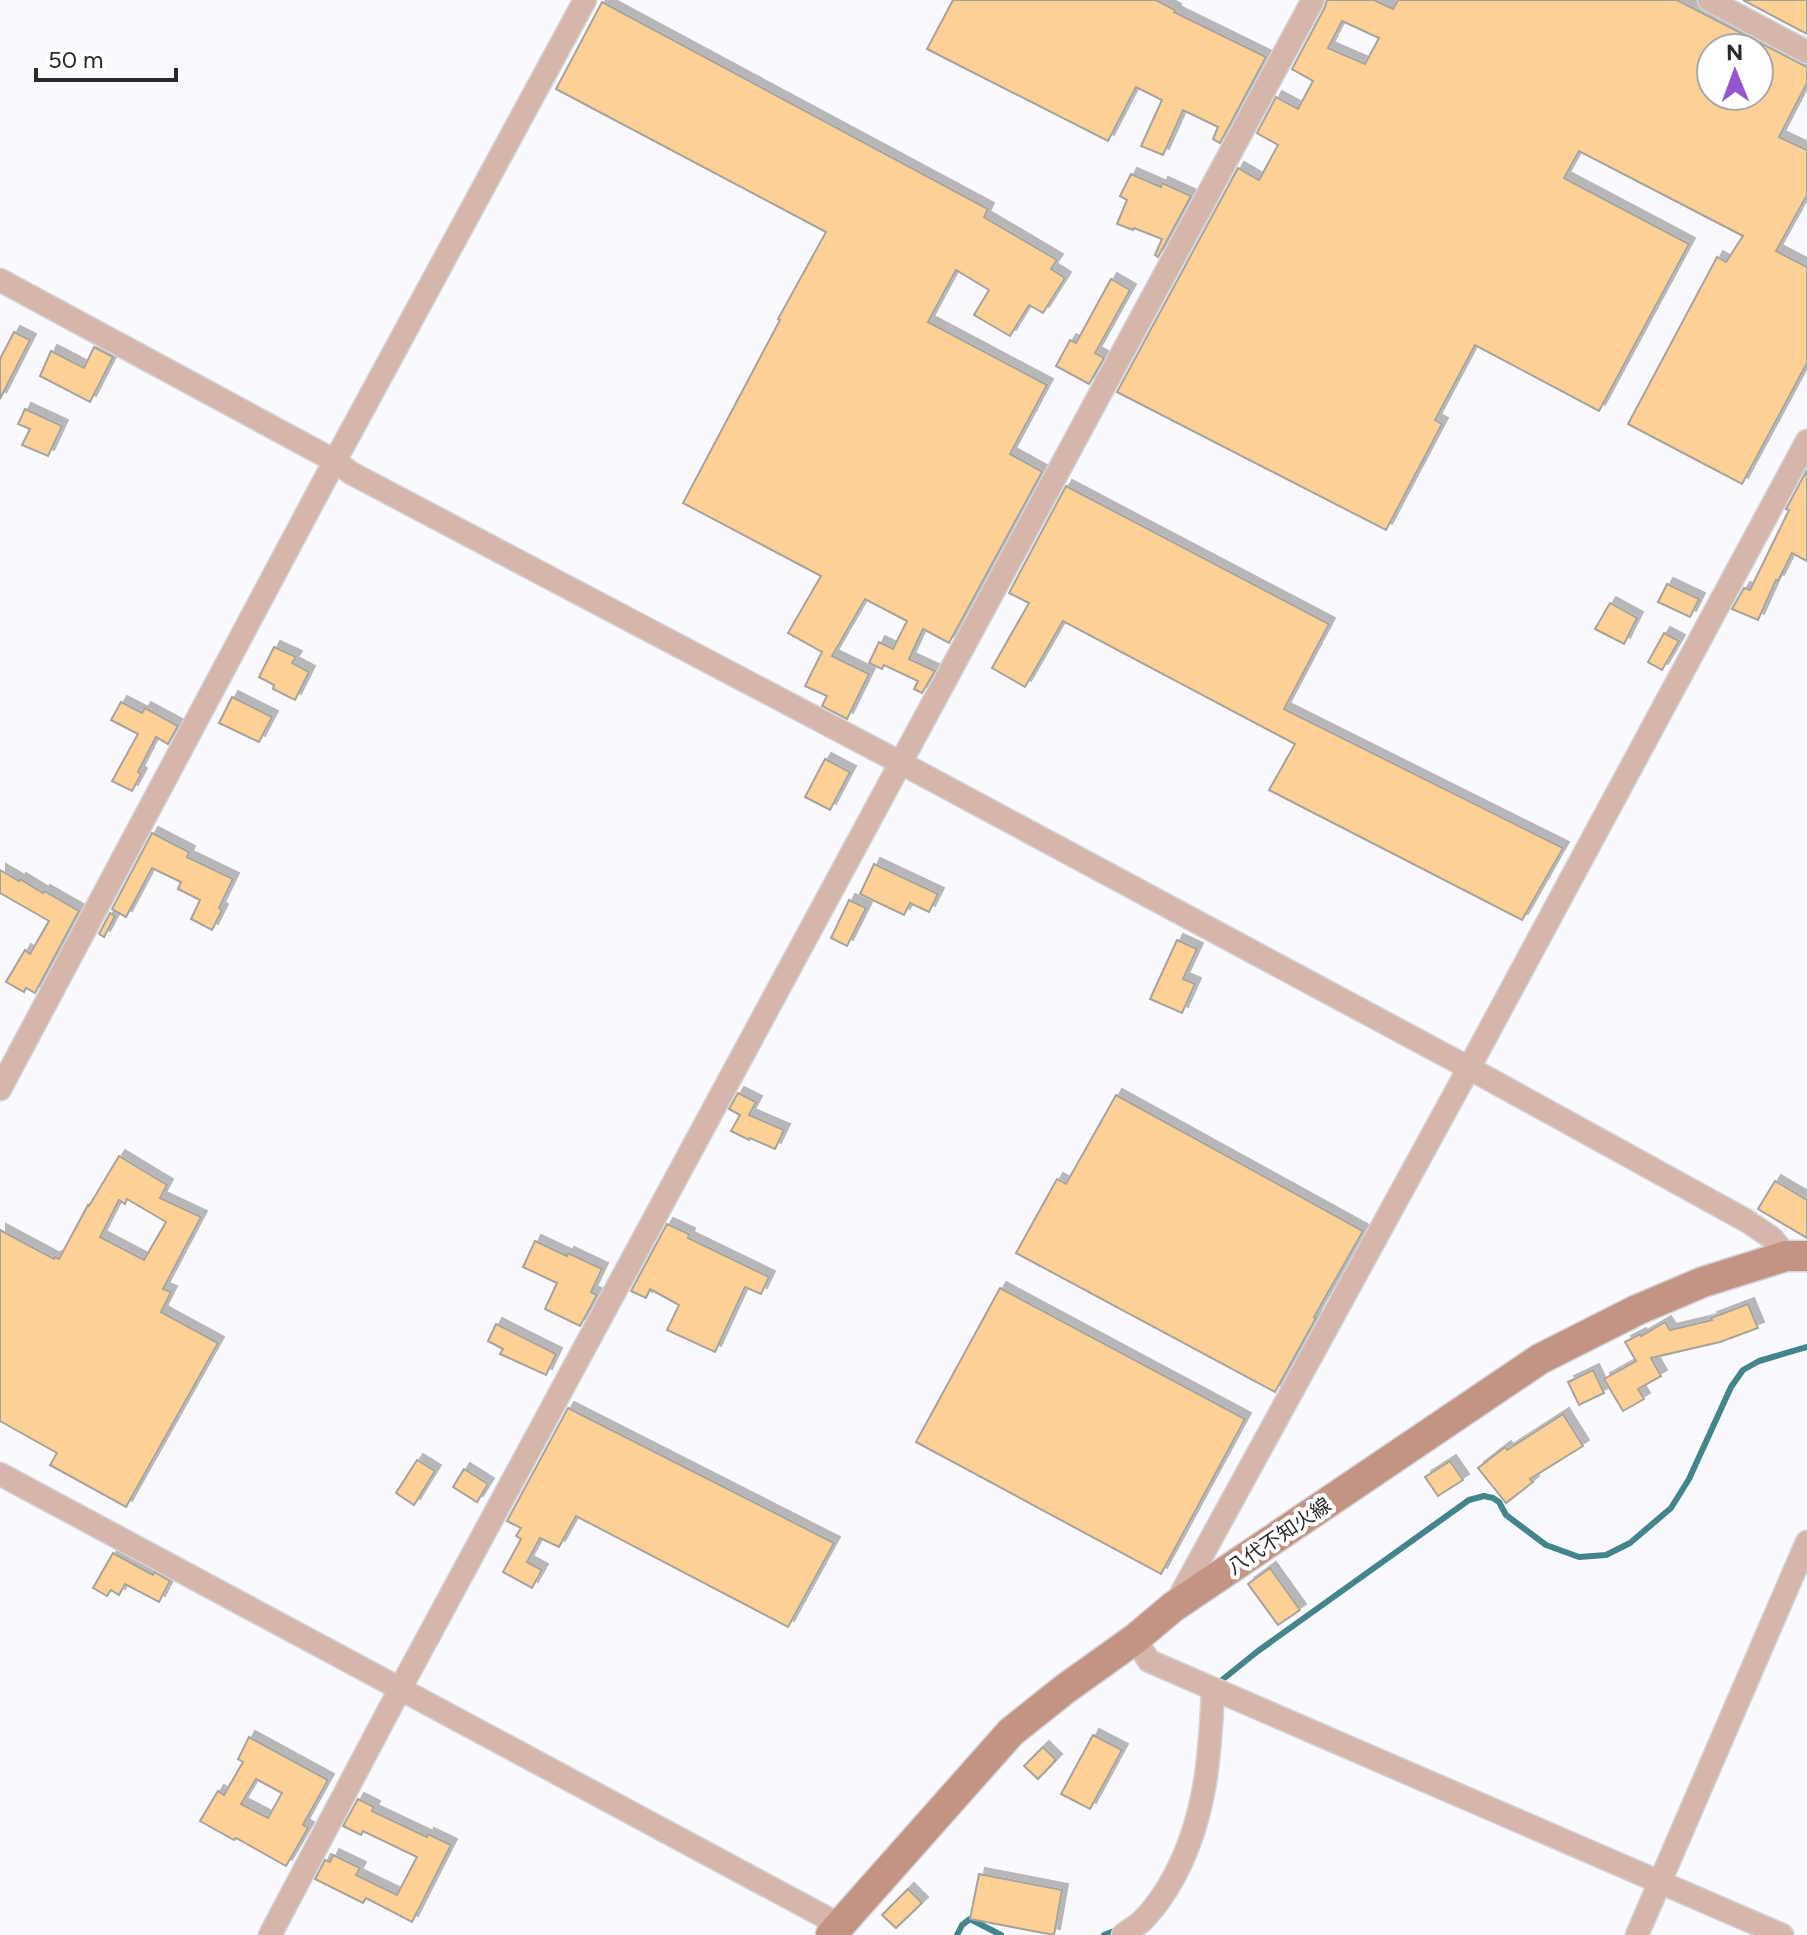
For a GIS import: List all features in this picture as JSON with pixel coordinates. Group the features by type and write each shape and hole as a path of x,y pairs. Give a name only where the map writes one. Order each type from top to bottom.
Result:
{"main road":[{"name":"八代不知火線","path":"835,1930 1011,1732 1173,1607 1540,1359 1637,1310 1793,1248"}],"street":[{"path":"0,1089 585,0"},
{"path":"270,1935 1313,0"},
{"path":"1709,0 1807,52"},
{"path":"0,280 335,461 351,473 1469,1068 1793,1248"},
{"path":"1173,1607 1469,1068 1807,441"},
{"path":"0,1474 400,1689 835,1930"},
{"path":"1637,1935 1807,1542"},
{"path":"1135,1639 1149,1661 1782,1935"},
{"path":"1123,1935 1143,1920 1164,1896 1187,1851 1199,1817 1206,1777 1213,1690"}],"building":[{"path":"953,0 1156,0 1266,57 1220,143 1213,139 1218,127 1183,110 1163,155 1141,146 1162,100 1136,87 1108,141 927,49"},
{"path":"1327,0 1374,0 1393,9 1398,0 1677,0 1739,32 1695,32 1695,112 1775,112 1775,51 1807,67 1807,83 1779,137 1807,150 1807,195 1776,251 1807,267 1807,363 1742,484 1628,424 1717,257 1726,262 1743,236 1579,151 1564,178 1689,244 1599,411 1475,345 1435,420 1442,424 1386,530 1117,392 1238,168 1259,180 1278,145 1257,133 1276,97 1298,109 1313,81 1292,69","holes":["1342,21 1379,38 1365,64 1328,48"]},
{"path":"1743,0 1807,0 1807,34"},
{"path":"602,2 988,209 984,217 1057,260 1051,269 1065,278 1043,313 1029,305 1010,336 974,315 989,290 956,270 928,322 1047,385 1010,454 1042,472 949,643 923,629 909,659 935,671 922,693 914,689 918,681 884,665 882,669 869,663 879,642 893,649 907,621 865,599 832,656 869,674 847,719 822,706 827,696 805,686 822,652 788,633 821,576 683,503 826,232 556,89"},
{"path":"1131,174 1191,196 1158,257 1155,255 1162,239 1117,224 1127,200 1120,196"},
{"path":"1111,279 1130,290 1095,353 1104,358 1089,384 1056,366 1070,340 1076,343"},
{"path":"14,332 30,340 0,399 0,359"},
{"path":"94,347 113,357 90,402 40,376 51,351 84,368"},
{"path":"25,409 62,426 48,456 22,445 30,429 18,424"},
{"path":"1807,470 1807,561 1792,553 1758,620 1732,609 1744,588 1750,590"},
{"path":"1066,486 1329,624 1284,709 1563,848 1522,920 1269,790 1295,744 1063,621 1025,687 992,668 1029,603 1009,593"},
{"path":"1667,584 1699,599 1690,617 1658,602"},
{"path":"1610,603 1637,618 1624,644 1595,629"},
{"path":"1664,633 1679,641 1662,670 1648,662"},
{"path":"274,647 296,657 292,663 309,672 295,700 273,689 274,685 259,677"},
{"path":"232,697 272,717 259,742 219,723"},
{"path":"121,702 142,713 145,708 178,726 168,744 156,737 132,791 112,781 138,734 111,720"},
{"path":"825,759 850,772 830,810 805,797"},
{"path":"152,833 189,852 187,857 233,879 212,930 191,919 200,900 178,889 181,882 152,868 126,917 112,909"},
{"path":"874,864 938,894 929,912 910,903 904,915 860,894"},
{"path":"0,870 79,911 35,993 26,988 24,992 6,982 25,950 30,954 49,921 0,893"},
{"path":"849,900 866,908 847,946 831,938"},
{"path":"110,913 115,916 104,937 99,934"},
{"path":"1177,940 1197,949 1183,979 1195,984 1182,1013 1150,999"},
{"path":"738,1093 756,1102 749,1115 784,1130 775,1149 731,1131 740,1115 729,1109"},
{"path":"1116,1095 1363,1231 1275,1392 1016,1253 1057,1179 1066,1184"},
{"path":"119,1156 167,1185 160,1198 201,1217 163,1289 171,1292 161,1312 218,1343 126,1507 50,1465 57,1453 0,1421 0,1230 59,1259","holes":["127,1199 166,1222 144,1260 100,1237 119,1200 125,1204"]},
{"path":"1775,1181 1807,1200 1807,1238 1758,1209"},
{"path":"667,1224 689,1234 688,1238 769,1277 761,1294 745,1287 715,1352 667,1330 679,1305 650,1289 646,1298 631,1291"},
{"path":"535,1241 602,1269 591,1292 597,1295 580,1326 545,1309 557,1283 523,1267"},
{"path":"1000,1288 1245,1419 1161,1574 916,1442"},
{"path":"1748,1304 1758,1328 1720,1342 1651,1358 1661,1376 1638,1389 1644,1399 1623,1411 1604,1379 1636,1361 1625,1342 1665,1322 1670,1330 1712,1320"},
{"path":"496,1324 556,1354 546,1375 500,1354 503,1349 488,1341"},
{"path":"1593,1370 1604,1393 1579,1405 1568,1382"},
{"path":"568,1408 834,1543 788,1627 576,1516 559,1547 540,1538 527,1562 542,1570 532,1588 503,1572 521,1539 516,1536 521,1528 507,1521"},
{"path":"1563,1414 1583,1446 1530,1479 1533,1482 1506,1503 1478,1468 1505,1447 1507,1450"},
{"path":"417,1460 435,1471 414,1505 396,1493"},
{"path":"1450,1461 1463,1480 1438,1496 1425,1477"},
{"path":"464,1469 488,1484 477,1502 453,1487"},
{"path":"113,1553 170,1581 159,1602 125,1584 119,1595 111,1590 107,1596 93,1588"},
{"path":"1270,1568 1300,1610 1278,1625 1248,1584"},
{"path":"1093,1735 1122,1750 1090,1809 1061,1794"},
{"path":"249,1737 328,1780 303,1825 308,1828 286,1866 200,1821 218,1791 224,1795 243,1762 238,1759","holes":["256,1779 282,1793 268,1818 241,1804"]},
{"path":"1043,1747 1056,1760 1038,1779 1024,1766"},
{"path":"358,1799 374,1807 372,1811 451,1845 412,1922 366,1898 363,1903 315,1879 325,1860 330,1862 333,1855 360,1868 356,1875 397,1895 417,1857 363,1831 361,1835 343,1826"},
{"path":"979,1874 1062,1890 1054,1935 970,1919"},
{"path":"908,1889 922,1903 896,1928 882,1915"}],"waterway":[{"path":"1217,1684 1258,1651 1469,1500 1484,1496 1493,1498 1506,1515 1546,1545 1579,1557 1606,1555 1630,1543 1671,1508 1689,1479 1731,1387 1743,1370 1759,1361 1807,1347"},
{"path":"957,1935 962,1925 970,1919 1001,1935"},
{"path":"1104,1935 1119,1929"}]}
